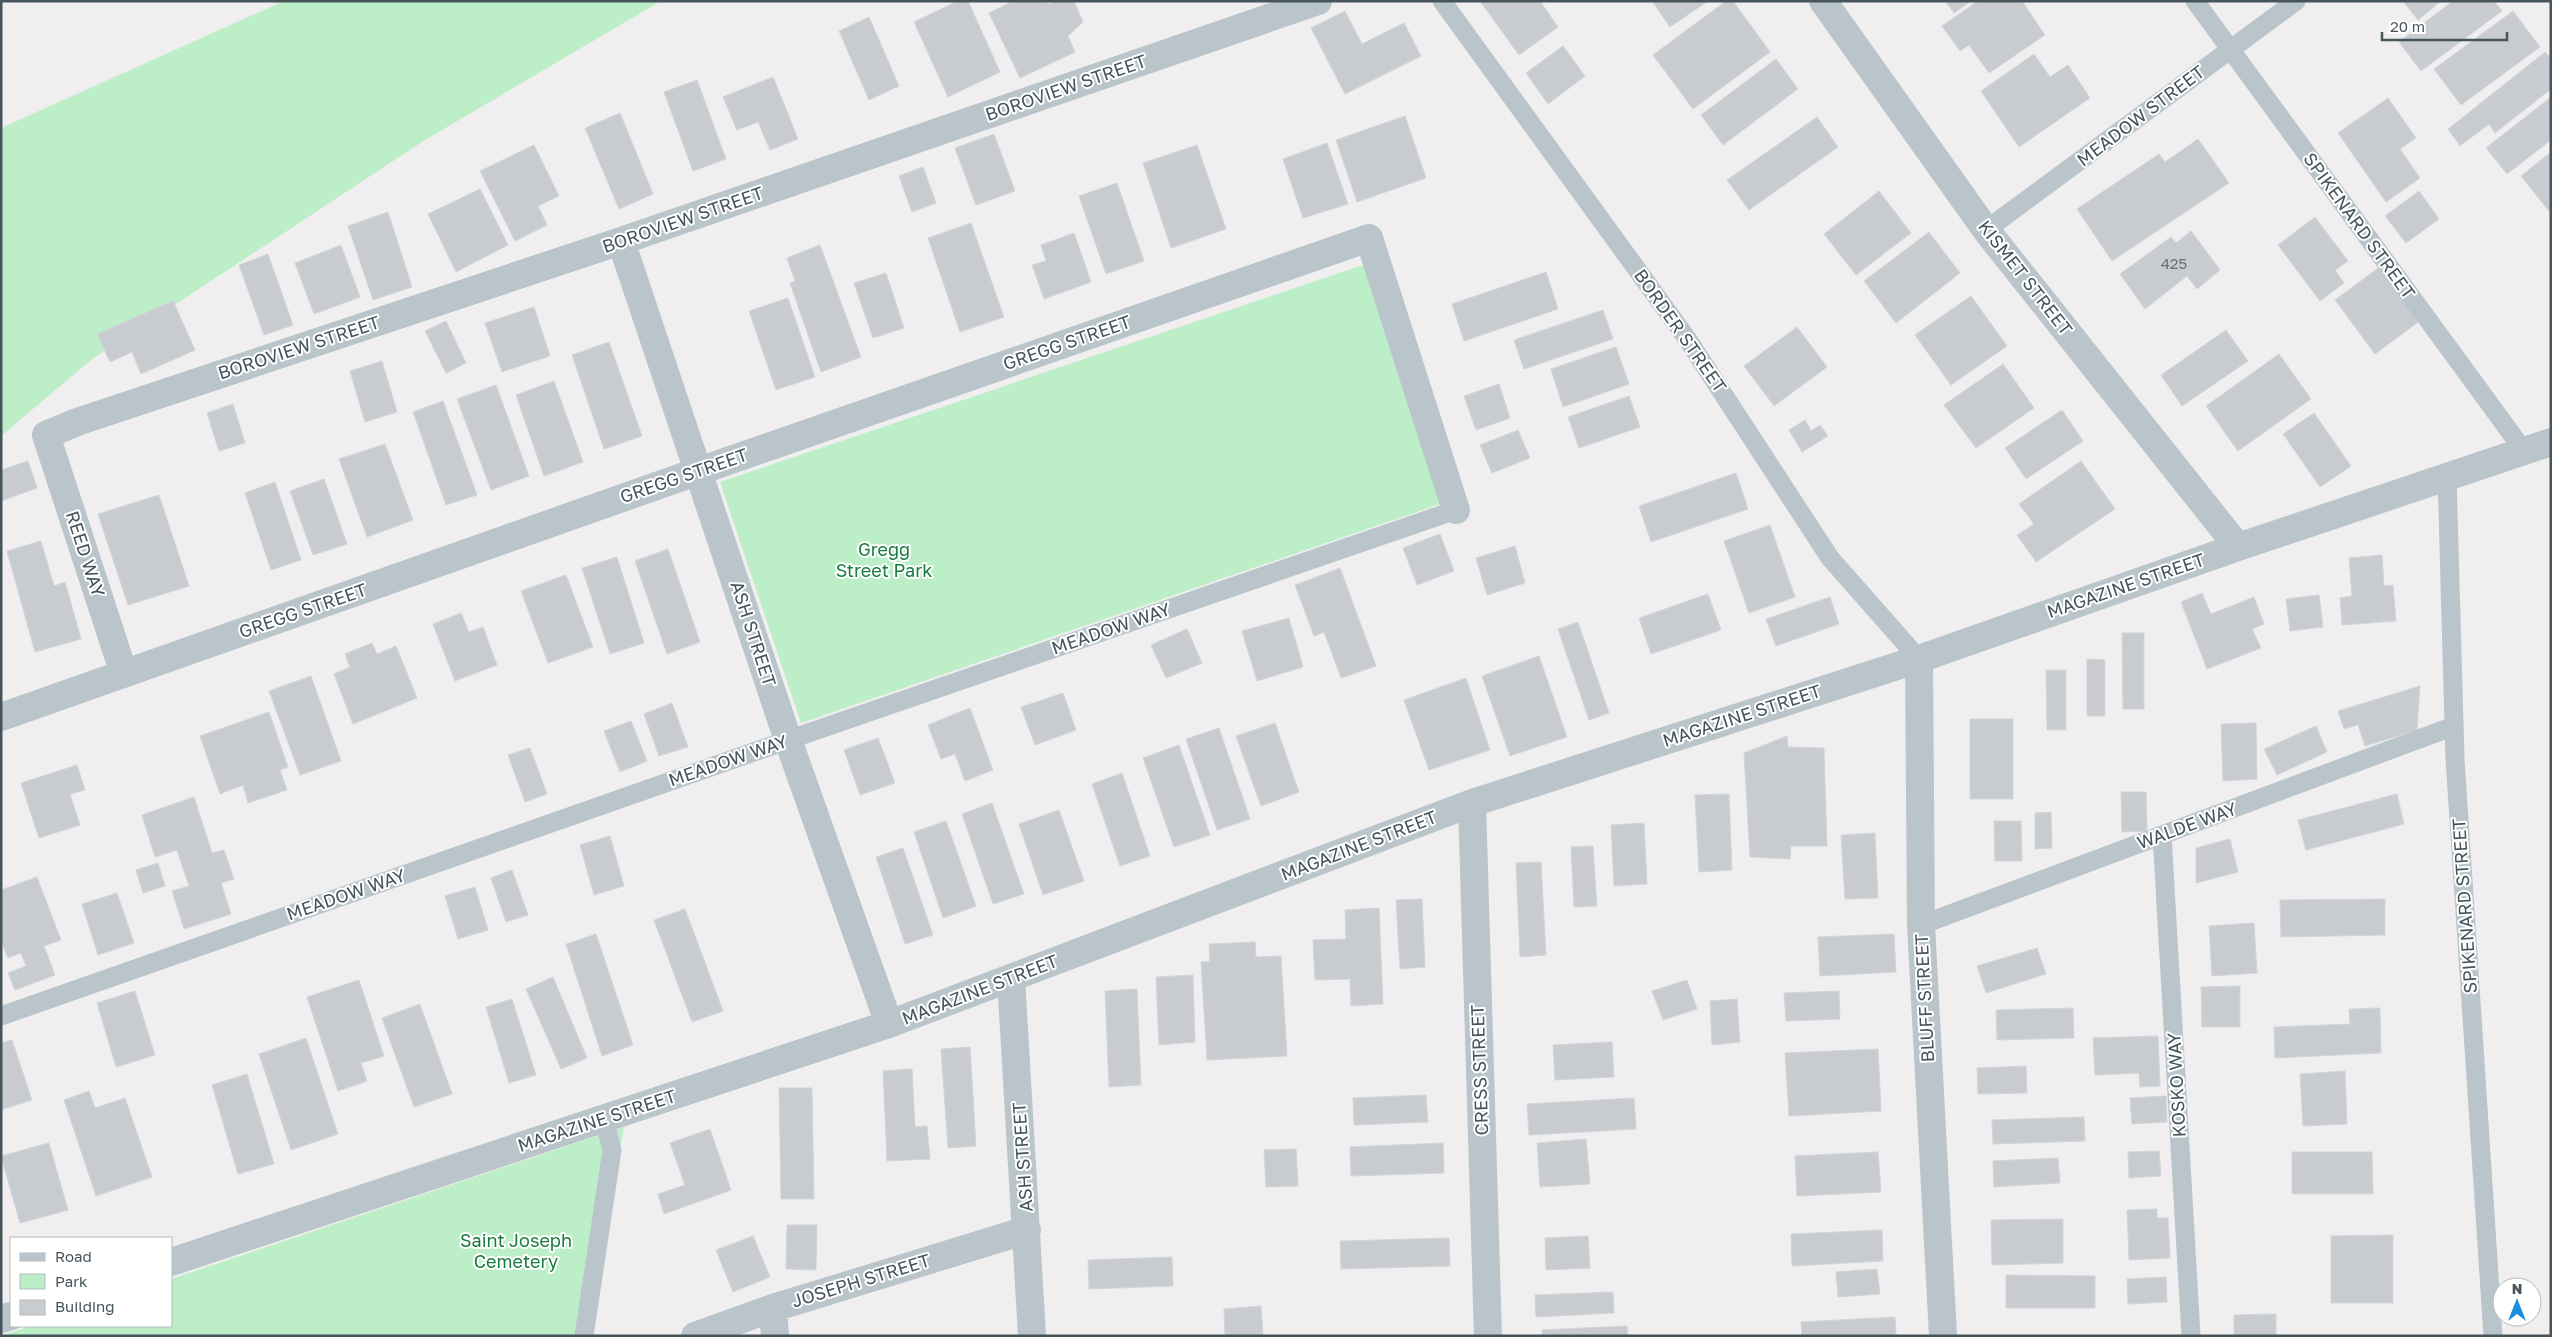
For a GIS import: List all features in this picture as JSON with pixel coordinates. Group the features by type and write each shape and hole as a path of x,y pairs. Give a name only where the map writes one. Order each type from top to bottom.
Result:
{"street":[{"name":"BOROVIEW STREET","path":"46,435 77,422 621,241 1318,1"},
{"name":"KISMET STREET","path":"1823,1 1986,230 2238,546"},
{"name":"GREGG STREET","path":"1,717 699,470 1369,238 1456,510"},
{"name":"ASH STREET","path":"621,241 788,740 890,1024"},
{"name":"REED WAY","path":"46,435 124,674"},
{"name":"MAGAZINE STREET","path":"172,1262 890,1024 1472,804 1919,659 2238,546 2551,442"},
{"name":"BLUFF STREET","path":"1919,659 1921,925 1943,1336"},
{"name":"CRESS STREET","path":"1472,804 1488,1336"},
{"name":"ASH STREET","path":"1011,978 1032,1336"},
{"name":"JOSEPH STREET","path":"695,1336 773,1308 1027,1230"},
{"path":"773,1308 775,1336"}],"lane":[{"name":"BORDER STREET","path":"1442,1 1686,337 1830,558 1919,659"},
{"name":"SPIKENARD STREET","path":"2195,1 2524,450"},
{"name":"MEADOW STREET","path":"1986,230 2296,1"},
{"name":"SPIKENARD STREET","path":"2447,476 2454,726 2494,1336"},
{"name":"MEADOW WAY","path":"1,1016 788,740 1456,510"},
{"name":"WALDE WAY","path":"1921,925 2454,726"},
{"name":"KOSKO WAY","path":"2162,835 2191,1336"},
{"path":"584,1336 612,1150 604,1119"}],"green space":[{"path":"284,1 661,1 425,140 91,360 1,436 1,128"},
{"name":"Gregg Street Park","path":"1363,265 1440,504 801,723 720,482"},
{"name":"Saint Joseph Cemetery","path":"624,1127 588,1336 1,1336 27,1327 172,1327 172,1279"}],"building":[{"path":"958,1 968,1 1000,72 948,97 914,22"},
{"path":"1013,1 1047,1 1048,4 1055,1 1074,1 1083,22 1068,36 1075,52 1020,78 989,13"},
{"path":"1480,1 1540,1 1558,27 1519,55"},
{"path":"1652,1 1708,1 1670,27"},
{"path":"1726,1 1733,1 1770,52 1693,109 1653,55"},
{"path":"1945,1 1971,1 1954,13"},
{"path":"1978,1 2022,1 2045,35 1989,73 1969,45 1960,51 1942,26"},
{"path":"2403,1 2441,1 2418,20"},
{"path":"2453,1 2494,1 2502,11 2421,71 2399,42"},
{"path":"1345,11 1362,44 1404,23 1421,56 1345,94 1311,28"},
{"path":"2513,11 2540,47 2461,105 2434,69"},
{"path":"869,17 899,86 869,100 839,31"},
{"path":"1563,46 1585,76 1548,104 1526,73"},
{"path":"2545,52 2551,59 2551,89 2495,133 2489,124 2460,146 2448,129"},
{"path":"2034,54 2050,77 2068,65 2090,98 2019,147 1981,91"},
{"path":"1776,59 1798,89 1723,145 1701,115"},
{"path":"773,77 798,139 770,150 758,122 737,130 723,97"},
{"path":"697,80 726,159 693,171 664,92"},
{"path":"2551,97 2551,140 2507,174 2486,148"},
{"path":"2388,98 2416,138 2400,149 2420,178 2386,202 2338,133"},
{"path":"620,113 653,194 619,209 585,128"},
{"path":"1405,116 1426,178 1357,202 1336,140"},
{"path":"1817,117 1838,147 1749,210 1727,180"},
{"path":"994,134 1015,191 976,205 955,148"},
{"path":"2198,139 2229,183 2112,261 2077,209 2159,154 2165,162"},
{"path":"1327,143 1348,204 1303,218 1283,159"},
{"path":"534,145 559,196 538,206 547,225 515,241 480,171"},
{"path":"1197,145 1226,229 1171,248 1143,163"},
{"path":"2551,152 2551,209 2549,211 2521,176"},
{"path":"923,167 936,203 912,212 899,176"},
{"path":"1117,183 1144,261 1106,274 1079,196"},
{"path":"480,189 508,245 456,272 428,214"},
{"path":"1879,191 1911,233 1856,275 1824,234"},
{"path":"2419,191 2439,219 2406,243 2385,216"},
{"path":"388,212 412,287 373,300 348,226"},
{"path":"2315,217 2348,261 2335,270 2344,283 2320,301 2278,245"},
{"path":"971,223 1004,317 960,332 928,238"},
{"path":"2191,231 2220,270 2197,289 2187,276 2145,309 2120,274 2171,237 2176,243"},
{"path":"1929,232 1960,273 1896,323 1864,281"},
{"path":"1074,233 1091,282 1044,299 1032,265 1046,261 1041,245"},
{"path":"341,245 360,297 314,314 295,263"},
{"path":"820,245 861,357 821,372 790,283 795,281 787,258"},
{"path":"268,254 293,325 264,335 239,265"},
{"path":"2381,266 2421,320 2375,354 2335,300"},
{"path":"1546,272 1558,309 1464,341 1452,304"},
{"path":"886,273 904,328 873,338 854,283"},
{"path":"1971,296 2007,346 1951,385 1915,335"},
{"path":"788,298 815,377 776,390 749,311"},
{"path":"173,301 195,350 141,374 132,352 110,362 97,334"},
{"path":"534,307 550,356 502,372 485,323"},
{"path":"1603,310 1613,339 1524,369 1514,340"},
{"path":"446,321 466,363 446,373 425,331"},
{"path":"1797,327 1827,367 1774,406 1744,366"},
{"path":"2226,330 2248,361 2182,406 2161,375"},
{"path":"609,342 642,436 604,449 572,355"},
{"path":"1616,347 1629,384 1563,407 1551,369"},
{"path":"2279,354 2311,399 2238,451 2206,406"},
{"path":"382,361 397,412 365,422 350,371"},
{"path":"2003,364 2034,408 1976,448 1944,405"},
{"path":"554,381 583,462 544,476 516,395"},
{"path":"1499,384 1510,418 1476,430 1464,396"},
{"path":"496,385 529,476 491,490 457,399"},
{"path":"1629,396 1640,427 1579,448 1568,417"},
{"path":"443,401 477,495 446,505 413,412"},
{"path":"233,404 245,443 219,451 207,413"},
{"path":"2062,410 2083,441 2026,479 2005,448"},
{"path":"2314,413 2351,466 2320,487 2283,434"},
{"path":"1805,420 1811,431 1820,425 1828,436 1802,452 1789,430"},
{"path":"1518,430 1530,458 1492,473 1480,445"},
{"path":"385,444 413,520 367,537 339,459"},
{"path":"28,461 37,488 1,501 1,470"},
{"path":"2081,461 2115,509 2036,562 2017,535 2034,524 2019,504"},
{"path":"1736,473 1748,509 1651,542 1639,506"},
{"path":"324,479 347,544 313,555 290,491"},
{"path":"275,482 301,560 271,570 245,493"},
{"path":"159,495 189,586 128,605 98,514"},
{"path":"1770,525 1795,597 1749,613 1724,541"},
{"path":"1440,534 1454,571 1417,585 1403,548"},
{"path":"41,541 54,586 65,582 81,639 35,652 7,551"},
{"path":"1515,546 1525,583 1487,595 1476,558"},
{"path":"668,549 700,642 667,654 635,561"},
{"path":"2382,555 2384,586 2393,585 2396,621 2342,625 2340,598 2352,596 2349,558"},
{"path":"617,557 644,643 610,654 582,568"},
{"path":"1340,568 1376,666 1341,678 1324,632 1314,636 1295,585"},
{"path":"566,575 593,647 548,663 521,591"},
{"path":"2202,593 2211,614 2254,597 2264,624 2252,629 2261,648 2207,669 2181,602"},
{"path":"1708,594 1721,630 1651,654 1639,618"},
{"path":"2319,595 2323,627 2290,631 2286,599"},
{"path":"1830,597 1839,624 1776,646 1766,619"},
{"path":"461,613 469,632 483,627 497,665 455,681 433,624"},
{"path":"1289,618 1303,667 1257,681 1242,631"},
{"path":"1578,622 1609,713 1589,720 1558,629"},
{"path":"1187,629 1202,663 1166,678 1151,645"},
{"path":"2122,633 2144,633 2144,709 2123,709"},
{"path":"372,643 377,654 396,646 417,698 353,724 334,674 350,667 345,654"},
{"path":"1539,656 1567,737 1510,756 1482,676"},
{"path":"2087,659 2105,660 2105,716 2087,716"},
{"path":"2046,670 2066,670 2066,730 2047,730"},
{"path":"311,676 341,761 300,775 269,691"},
{"path":"1466,678 1490,750 1429,770 1404,700"},
{"path":"2420,686 2417,730 2365,746 2358,725 2344,729 2338,711"},
{"path":"1063,693 1076,730 1035,745 1021,707"},
{"path":"672,703 688,747 659,756 644,714"},
{"path":"970,708 993,770 965,781 955,754 941,759 928,725"},
{"path":"269,712 288,767 280,770 287,790 248,803 243,785 220,794 200,736"},
{"path":"1970,719 2013,719 2013,799 1970,799"},
{"path":"631,721 647,761 620,772 604,731"},
{"path":"1275,723 1299,792 1261,806 1236,736"},
{"path":"2256,723 2257,779 2223,781 2221,724"},
{"path":"2316,726 2327,752 2277,775 2264,749"},
{"path":"1219,728 1250,819 1217,830 1186,739"},
{"path":"1787,736 1788,747 1824,748 1827,846 1791,846 1790,859 1750,857 1744,753"},
{"path":"878,738 895,783 860,795 844,750"},
{"path":"1179,745 1210,835 1174,847 1143,758"},
{"path":"530,748 547,794 525,802 508,755"},
{"path":"77,765 85,790 70,794 80,825 39,838 21,783"},
{"path":"1122,773 1150,856 1120,866 1092,784"},
{"path":"2121,792 2146,792 2147,831 2122,832"},
{"path":"1729,794 1732,870 1699,872 1695,795"},
{"path":"2397,794 2404,824 2306,850 2298,820"},
{"path":"194,797 212,853 224,850 234,879 221,883 231,914 184,929 172,891 189,886 177,850 155,857 142,815"},
{"path":"992,803 1024,894 993,904 962,814"},
{"path":"1059,810 1084,881 1043,895 1019,824"},
{"path":"2051,812 2052,848 2035,849 2035,813"},
{"path":"946,821 976,906 943,918 914,832"},
{"path":"1994,821 2021,821 2022,861 1995,861"},
{"path":"1644,823 1647,884 1614,886 1611,825"},
{"path":"1875,833 1878,898 1845,899 1841,835"},
{"path":"610,836 624,886 594,895 580,845"},
{"path":"2230,839 2238,872 2196,883 2196,848"},
{"path":"1593,846 1597,906 1574,907 1571,847"},
{"path":"903,848 933,935 905,944 876,857"},
{"path":"1541,862 1546,955 1520,957 1516,863"},
{"path":"158,863 165,886 143,893 136,870"},
{"path":"512,870 528,915 506,922 491,878"},
{"path":"37,877 61,940 44,946 55,975 15,990 8,973 26,966 21,953 8,958 1,941 1,890"},
{"path":"475,887 488,930 458,939 445,896"},
{"path":"117,893 134,943 98,955 82,904"},
{"path":"1422,899 1425,967 1400,969 1396,900"},
{"path":"2385,899 2385,935 2281,937 2280,900"},
{"path":"1379,908 1383,1004 1351,1006 1350,979 1315,980 1313,940 1346,939 1345,910"},
{"path":"685,909 723,1011 692,1022 654,920"},
{"path":"2254,923 2257,973 2212,976 2209,926"},
{"path":"596,934 633,1045 602,1056 566,944"},
{"path":"1894,934 1896,972 1820,976 1818,937"},
{"path":"1255,942 1256,957 1281,956 1287,1056 1207,1060 1201,962 1210,961 1209,944"},
{"path":"2037,948 2046,974 1986,993 1977,966"},
{"path":"1193,975 1195,1042 1159,1045 1156,977"},
{"path":"553,977 587,1058 561,1069 526,989"},
{"path":"359,980 384,1056 361,1063 367,1081 338,1091 307,997"},
{"path":"1687,980 1697,1009 1663,1020 1652,991"},
{"path":"2240,986 2240,1027 2202,1027 2201,987"},
{"path":"1137,989 1141,1085 1109,1087 1105,991"},
{"path":"135,991 155,1055 116,1067 97,1003"},
{"path":"1839,991 1840,1019 1786,1021 1784,993"},
{"path":"512,999 536,1075 509,1083 486,1007"},
{"path":"1737,999 1740,1042 1712,1045 1710,1001"},
{"path":"420,1004 452,1094 414,1107 382,1018"},
{"path":"2073,1008 2074,1038 1997,1040 1996,1010"},
{"path":"2380,1008 2381,1053 2275,1058 2274,1027 2350,1024 2349,1009"},
{"path":"2158,1036 2160,1086 2140,1087 2139,1073 2095,1075 2093,1038"},
{"path":"306,1038 338,1134 291,1150 259,1054"},
{"path":"12,1040 32,1100 1,1110 1,1043"},
{"path":"1612,1042 1614,1077 1555,1080 1553,1045"},
{"path":"970,1047 976,1146 948,1148 941,1049"},
{"path":"1878,1049 1881,1111 1789,1116 1785,1053"},
{"path":"2026,1066 2027,1093 1978,1094 1977,1068"},
{"path":"912,1069 915,1127 927,1126 930,1159 887,1161 883,1071"},
{"path":"2345,1071 2347,1124 2303,1126 2300,1074"},
{"path":"247,1074 274,1164 238,1174 212,1085"},
{"path":"779,1088 812,1088 814,1199 781,1199"},
{"path":"89,1091 95,1108 125,1098 152,1177 96,1196 64,1100"},
{"path":"1426,1095 1428,1122 1354,1125 1353,1098"},
{"path":"2166,1096 2167,1122 2132,1124 2130,1098"},
{"path":"1634,1098 1636,1129 1529,1135 1527,1104"},
{"path":"2084,1117 2085,1141 1993,1144 1992,1120"},
{"path":"710,1129 731,1190 664,1214 658,1194 685,1185 670,1143"},
{"path":"1586,1139 1590,1184 1540,1187 1537,1143"},
{"path":"49,1143 68,1210 20,1223 1,1156"},
{"path":"1443,1143 1444,1173 1351,1176 1350,1147"},
{"path":"1296,1149 1298,1186 1266,1187 1264,1150"},
{"path":"2159,1151 2161,1176 2129,1178 2128,1152"},
{"path":"1878,1152 1881,1192 1797,1196 1795,1156"},
{"path":"2292,1152 2372,1152 2373,1194 2292,1194"},
{"path":"2058,1158 2060,1183 1994,1187 1993,1161"},
{"path":"2157,1209 2157,1218 2168,1218 2170,1258 2129,1260 2127,1210"},
{"path":"2063,1219 2063,1263 1992,1265 1991,1220"},
{"path":"787,1225 817,1225 816,1270 786,1269"},
{"path":"1882,1230 1883,1261 1792,1266 1791,1234"},
{"path":"2393,1235 2393,1303 2331,1303 2331,1236"},
{"path":"753,1236 770,1277 733,1292 716,1250"},
{"path":"1588,1236 1590,1268 1546,1270 1545,1238"},
{"path":"1449,1238 1450,1266 1341,1269 1340,1241"},
{"path":"1172,1257 1173,1286 1089,1289 1088,1260"},
{"path":"1877,1269 1880,1294 1838,1297 1836,1272"},
{"path":"2006,1275 2095,1276 2095,1308 2006,1308"},
{"path":"2166,1277 2167,1302 2128,1304 2127,1279"},
{"path":"1613,1292 1614,1313 1536,1317 1535,1295"},
{"path":"1261,1306 1263,1336 1225,1336 1224,1309"},
{"path":"2276,1314 2276,1336 2234,1336 2234,1315"},
{"path":"1895,1317 1896,1336 1802,1336 1801,1322"},
{"path":"1627,1326 1628,1336 1542,1336 1542,1330"}]}
